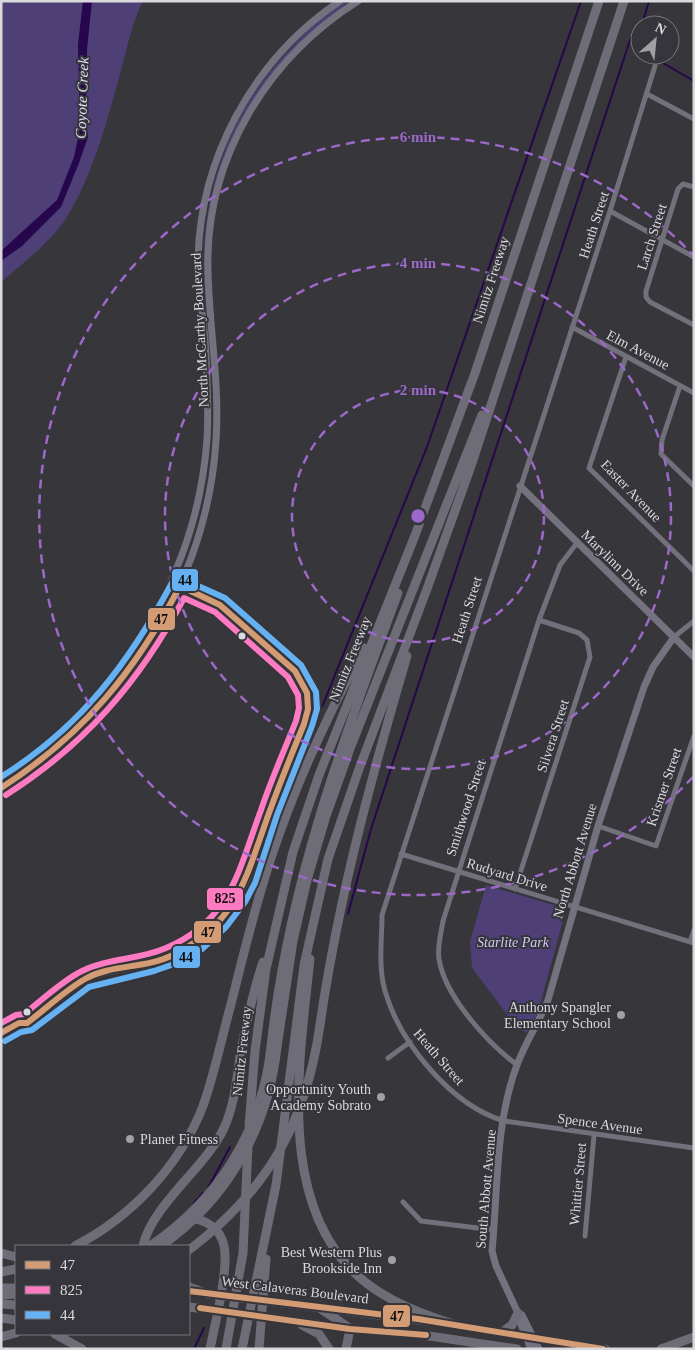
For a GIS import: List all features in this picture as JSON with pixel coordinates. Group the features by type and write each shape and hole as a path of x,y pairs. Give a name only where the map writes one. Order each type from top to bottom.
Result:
{"highway":[{"name":"Nimitz Freeway","path":"226,1349 243,1253 247,1158 255,1051 274,928 305,814 414,538 475,373 599,1"},
{"path":"242,1349 271,1212 285,1125 296,1013 315,913 345,808 428,589 524,312 624,1"},
{"path":"151,1245 191,1214 223,1178 247,1137 261,1100 274,1047 293,941 307,880 326,816 351,746 524,312"},
{"path":"161,1245 196,1219 228,1181 253,1140 270,1094 283,956 310,846 382,634 465,409 475,373"},
{"path":"190,1249 231,1215 248,1196 279,1153 304,1099 315,1058 329,961 343,894 382,740 428,589"},
{"path":"77,1245 100,1232 135,1205 166,1171 179,1152 199,1115 209,1086 251,924 275,846 316,744 384,610"},
{"path":"315,913 301,1065 302,1156 308,1198 326,1238 354,1272 374,1289 398,1304 459,1326"},
{"path":"143,1245 162,1210 224,1128 232,1100 248,1014 274,928"},
{"path":"259,1349 259,1325 271,1212"},
{"path":"160,1245 164,1233 171,1225 181,1220 193,1218 205,1222 221,1236 224,1245 224,1269 210,1349"},
{"path":"1,1253 15,1258"},
{"path":"1,1259 15,1258"},
{"path":"1,1272 15,1269"},
{"path":"190,1287 208,1294"},
{"path":"1,1288 15,1288"},
{"name":"West Calaveras Boulevard","path":"190,1291 459,1326 605,1349"},
{"path":"1,1295 15,1294"},
{"path":"1,1304 15,1305"},
{"path":"190,1307 350,1329 416,1334 517,1349"},
{"path":"318,1308 350,1329"},
{"path":"502,1332 512,1325 518,1313"},
{"path":"1,1318 15,1320"},
{"path":"280,1319 314,1330 329,1349"},
{"path":"346,1349 350,1329"},
{"path":"1,1333 15,1332"},
{"path":"1,1337 15,1332"},
{"path":"57,1335 82,1349"},
{"path":"661,1349 694,1337"}],"main road":[{"name":"North McCarthy Boulevard","path":"1,777 52,740 102,690 137,644 171,581 192,524 201,482 206,440 206,364 198,268 201,224 211,178 230,126 259,79 295,38 340,1"},
{"name":"North McCarthy Boulevard","path":"1,788 32,768 72,736 109,697 145,649 180,586 201,526 215,453 217,395 208,268 210,226 218,187 239,131 267,84 315,32 358,1"},
{"name":"Marylinn Drive","path":"520,486 694,657"},
{"path":"1,1043 23,1030 27,1023 85,980 102,973 147,964 171,956 197,942 220,921 238,897 247,879 268,812 304,724 308,709 307,693 295,671 220,605 171,581"},
{"name":"North Abbott Avenue","path":"504,1121 517,1065 548,1000 598,826 647,678 658,658 674,637"},
{"path":"1,1033 19,1023 27,1023"},
{"name":"South Abbott Avenue","path":"504,1121 492,1251 496,1266 518,1313 518,1317 539,1349"},
{"name":"South Abbott Avenue","path":"530,1336 531,1349"}],"street":[{"name":"Heath Street","path":"504,1121 491,1117 460,1099 442,1081 402,1032 385,991 382,975 382,915 610,211 654,66"},
{"path":"647,94 694,119"},
{"name":"Larch Street","path":"694,187 683,184 678,189 646,291 646,297 650,302 694,325"},
{"path":"610,211 694,257"},
{"name":"Elm Avenue","path":"572,327 694,394"},
{"name":"Easter Avenue","path":"626,357 590,468 694,571"},
{"path":"680,386 662,440 661,454 694,486"},
{"name":"Smithwood Street","path":"517,1065 495,1048 449,990 438,958 443,921 539,620 560,565 577,543"},
{"name":"Silvera Street","path":"515,889 590,657 587,640 579,633 539,620"},
{"name":"North Abbott Avenue","path":"674,637 694,621"},
{"name":"Krismer Street","path":"598,826 656,846 694,736"},
{"name":"Rudyard Drive","path":"401,854 692,942"},
{"path":"692,942 694,930"},
{"path":"388,1058 410,1042"},
{"name":"Spence Avenue","path":"504,1121 694,1148"},
{"name":"Whittier Street","path":"585,1236 594,1135"},
{"path":"403,1202 421,1220 494,1230"}],"green space":[{"path":"1,1 143,1 132,28 103,133 80,193 60,227 47,242 1,282"},
{"path":"349,1 314,31 241,123 208,231 211,340 205,299 204,259 207,220 214,182 227,145 244,110 266,77 312,27 334,9"},
{"name":"Starlite Park","path":"486,885 560,907 563,911 564,917 538,1012 527,1033 515,1025 472,968 470,942"}],"water":[{"name":"Coyote Creek","path":"83,1 92,1 87,50 86,119 88,137 61,207 22,246 1,261 1,251 57,200 74,157 80,128 78,44"}],"waterway":[{"path":"322,707 427,447 581,1"},
{"path":"645,15 649,1"},
{"path":"348,914 371,829 630,40"},
{"path":"666,65 694,81"},
{"path":"208,1188 230,1147"},
{"path":"194,1203 203,1193"},
{"path":"194,1349 204,1328"}],"transit line":[{"name":"44","path":"1,777 30,758 79,715 120,666 139,639 173,581 178,577 225,598 301,665 316,692 317,709 312,726 277,815 255,883 245,902 226,927 202,949 174,964 154,971 89,987 32,1030 21,1032 5,1041"},
{"name":"47","path":"1,788 57,746 104,699 145,646 180,586 220,605 295,671 307,693 308,709 304,724 277,791 254,857 237,895 213,928 195,942 173,955 151,963 95,974 77,984 27,1023 19,1023 1,1033"},
{"name":"825","path":"1,1023 16,1015 24,1014 60,985 82,971 102,964 156,952 188,937 219,908 230,891 246,853 269,788 296,721 299,708 298,695 288,677 215,612 184,598 149,657 108,708 86,732 61,754 6,795"},
{"name":"47","path":"190,1291 418,1319 603,1349"},
{"name":"47","path":"200,1308 350,1329 426,1335"}],"place":[{"name":"Anthony Spangler Elementary School","path":"621,1015"},
{"name":"Opportunity Youth Academy Sobrato","path":"381,1097"},
{"name":"Planet Fitness","path":"130,1139"},
{"name":"Best Western Plus Brookside Inn","path":"392,1260"}]}
